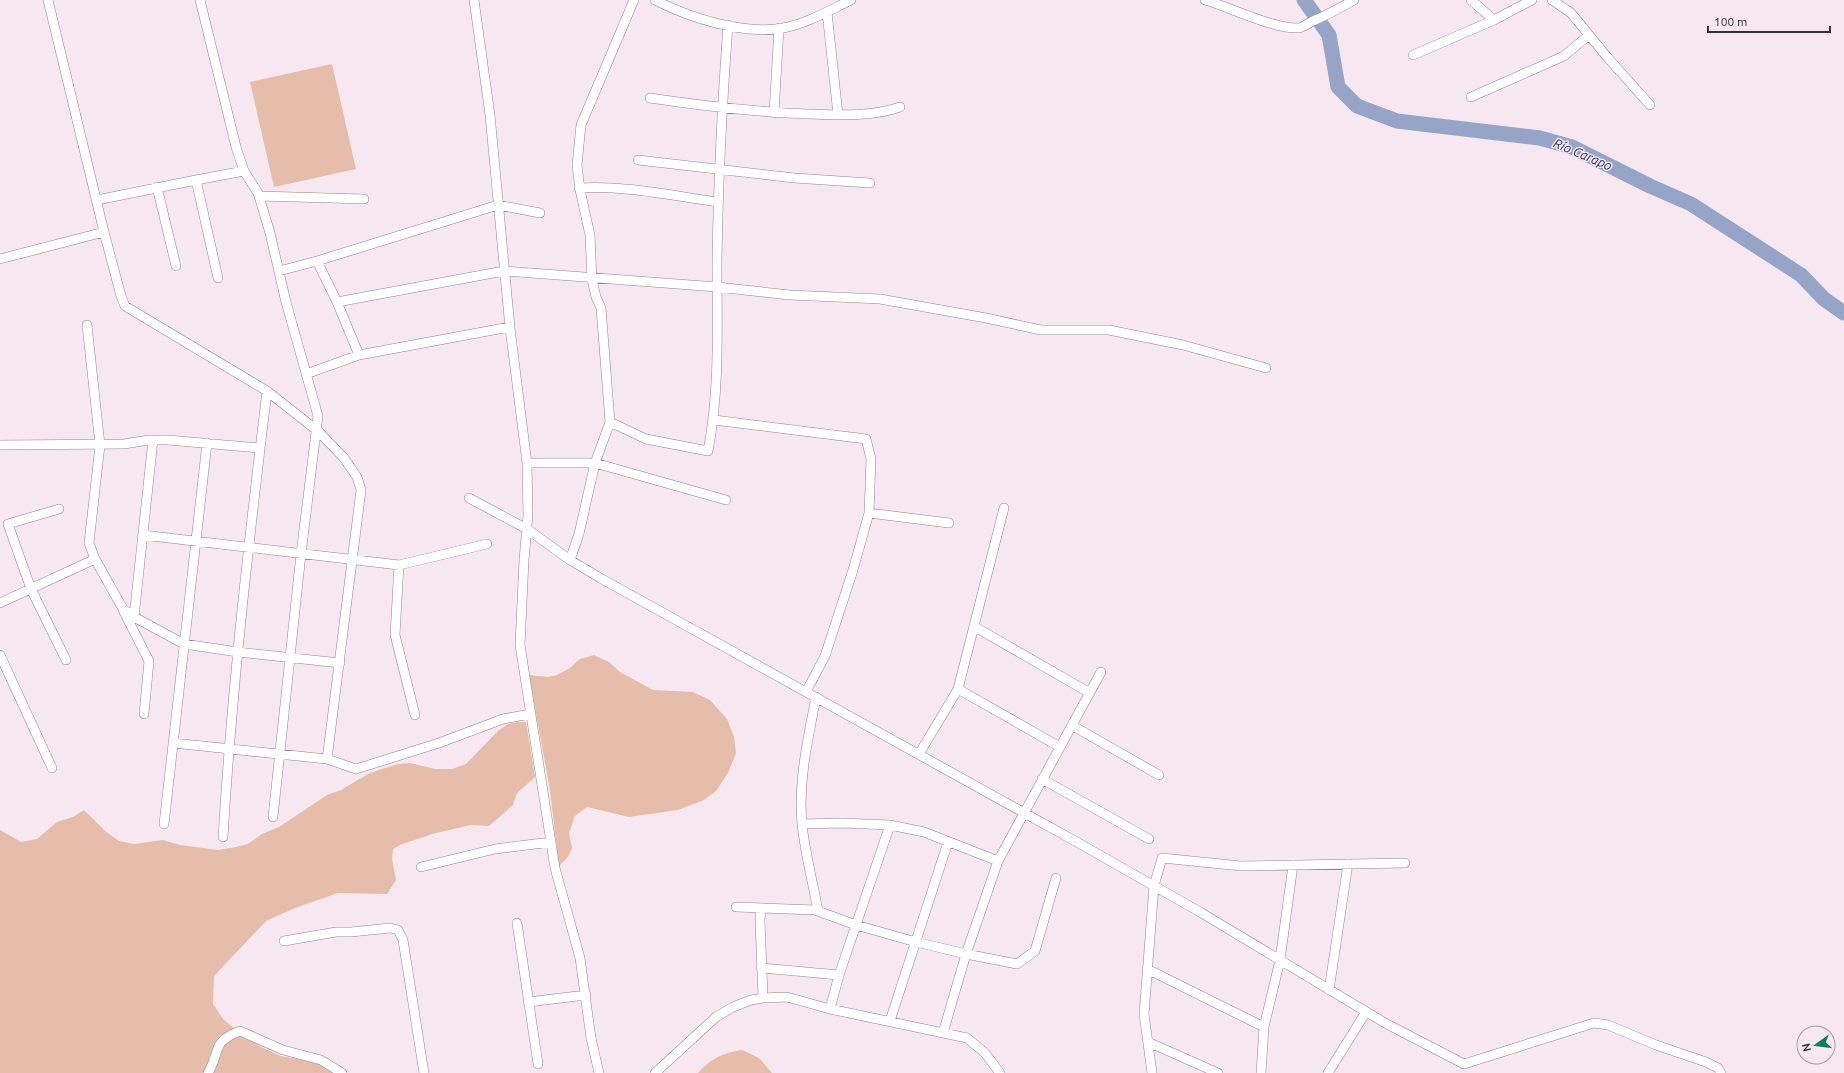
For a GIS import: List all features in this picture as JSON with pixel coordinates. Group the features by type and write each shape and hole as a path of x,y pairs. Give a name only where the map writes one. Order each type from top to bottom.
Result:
{"street":[{"path":"48,0 104,232 125,306 267,391 316,430 344,458 356,476 361,490 327,759"},
{"path":"200,0 236,147 244,171 259,196 318,416 301,554 281,755 273,817"},
{"path":"474,0 490,115 510,327 528,463 528,516 524,560 520,645 555,868 580,958 591,1038 599,1073"},
{"path":"570,560 579,534 595,463 610,422 601,308 596,297 592,279 590,235 580,188 578,165 581,125 634,0"},
{"path":"655,0 671,4 707,21 766,30 779,28 827,12 847,1"},
{"path":"1205,0 1281,26 1300,28 1335,12 1354,0"},
{"path":"1471,0 1494,20"},
{"path":"1414,55 1494,20 1532,0"},
{"path":"1552,0 1571,13 1650,105"},
{"path":"827,12 838,115"},
{"path":"610,422 646,439 708,450 714,420 717,348 719,170 728,25"},
{"path":"774,113 779,28"},
{"path":"1471,97 1564,56 1589,35"},
{"path":"650,98 722,108 774,113 838,115 889,111 900,107"},
{"path":"638,160 794,178 870,183"},
{"path":"97,200 244,171"},
{"path":"196,180 218,278"},
{"path":"157,187 176,266"},
{"path":"580,188 595,187 628,190 718,202"},
{"path":"259,196 364,199"},
{"path":"279,271 317,261 498,205 540,213"},
{"path":"0,259 104,232"},
{"path":"317,261 337,302 359,355"},
{"path":"337,302 504,272 717,287 790,295 880,299 986,318 1041,330 1109,330 1183,345 1266,368"},
{"path":"87,325 100,444 89,543 95,559 123,609 149,661 144,714"},
{"path":"306,374 359,355 510,327"},
{"path":"223,837 228,750 247,547 267,391"},
{"path":"714,420 866,439 871,459 869,513 853,570 825,656 806,692"},
{"path":"0,445 124,444 153,440 168,440 260,448"},
{"path":"134,617 153,440"},
{"path":"164,824 207,443"},
{"path":"528,463 595,463 726,500"},
{"path":"468,498 527,529 570,560 1154,886 1366,1012 1464,1064 1594,1023 1608,1025 1656,1045 1706,1062 1718,1068 1721,1073"},
{"path":"919,754 958,689 975,627 1004,508"},
{"path":"59,509 8,524 31,589 66,660"},
{"path":"869,513 949,523"},
{"path":"143,535 398,565 487,544"},
{"path":"0,603 95,559"},
{"path":"398,565 395,635 415,715"},
{"path":"123,609 134,617 184,644 238,652 340,663"},
{"path":"975,627 1090,693"},
{"path":"1,659 52,768"},
{"path":"943,1033 966,954 998,861 1042,779 1073,726 1101,672"},
{"path":"958,689 1060,747"},
{"path":"816,697 803,760 802,824 818,911"},
{"path":"173,743 228,750 327,759 356,768 439,743 503,719 530,714"},
{"path":"1073,726 1159,775"},
{"path":"1042,779 1148,839"},
{"path":"802,824 841,823 890,825 924,832 998,861"},
{"path":"830,1009 839,975 890,825"},
{"path":"421,867 495,850 551,842"},
{"path":"890,1021 948,842"},
{"path":"1152,1073 1144,1014 1154,886 1162,858 1241,866 1405,863"},
{"path":"1329,990 1348,864"},
{"path":"1261,1073 1264,1026 1280,960 1294,866"},
{"path":"736,907 818,911 856,925 916,942 1017,964 1035,951 1056,878"},
{"path":"761,908 761,968 763,998"},
{"path":"517,923 538,1064"},
{"path":"284,941 336,932 390,928 398,930 403,940 424,1073"},
{"path":"761,968 839,975"},
{"path":"1148,969 1264,1026"},
{"path":"528,1002 586,995"},
{"path":"655,1073 716,1017 732,1007 751,1000 763,998 787,998 830,1009 967,1038 985,1053 1000,1073"},
{"path":"1328,1073 1366,1012"},
{"path":"208,1073 213,1065 219,1043 224,1038 240,1031 283,1050 321,1060 342,1073"},
{"path":"1148,1042 1218,1073"}],"shaded area":[{"path":"332,64 356,169 274,187 250,82"},
{"path":"594,655 609,662 620,672 653,690 693,692 710,700 727,719 734,737 736,753 728,773 716,791 704,800 678,810 629,817 587,807 575,816 569,833 572,848 568,857 559,866 550,790 529,675 548,677 557,675 570,668 580,659"},
{"path":"526,722 535,777 517,793 513,805 489,826 471,825 436,833 402,844 393,849 392,859 396,880 387,894 338,893 295,908 266,921 214,976 213,1004 223,1019 242,1035 261,1047 281,1056 318,1063 334,1073 0,1073 0,830 21,842 37,839 57,822 73,817 84,810 105,831 119,841 134,844 163,840 180,845 218,850 236,847 248,844 262,834 279,827 327,795 341,790 368,774 379,770 398,764 410,763 435,769 452,769 466,764 498,731 508,724"},
{"path":"742,1050 759,1058 772,1073 698,1073 718,1057"}],"waterway":[{"name":"Río Carapo","path":"1304,0 1329,35 1338,87 1357,106 1397,121 1540,138 1572,147 1650,186 1691,204 1801,275 1824,299 1844,313"}]}
